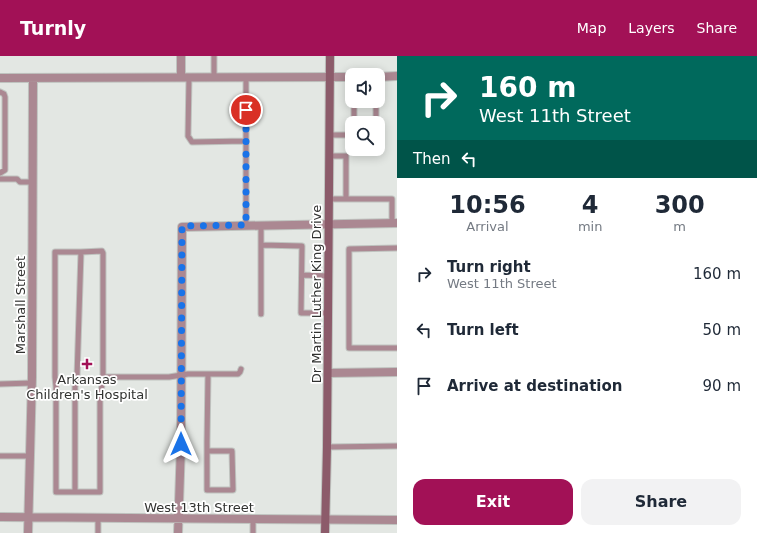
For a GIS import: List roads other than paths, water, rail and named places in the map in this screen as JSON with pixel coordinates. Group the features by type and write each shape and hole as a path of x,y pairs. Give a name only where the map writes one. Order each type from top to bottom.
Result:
{"main road":[{"name":"Dr Martin Luther King Drive","path":"325,533 328,446 330,56"}],"street":[{"path":"181,56 185,77"},
{"path":"385,77 397,76"},
{"path":"0,78 345,77"},
{"name":"Marshall Street","path":"28,533 32,383 33,78"},
{"path":"178,533 181,444 182,226 395,223"},
{"path":"328,373 397,372"},
{"name":"West 13th Street","path":"0,517 397,520"}],"lane":[{"path":"214,56 214,78"},
{"path":"185,77 188,136 192,142 246,141"},
{"path":"246,77 246,225"},
{"path":"0,92 4,94 5,97 6,156 5,170 0,173"},
{"path":"329,135 345,135"},
{"path":"329,156 346,156 346,198"},
{"path":"0,179 17,179 20,182 33,182"},
{"path":"329,199 392,199 395,223"},
{"path":"261,225 261,314"},
{"path":"261,245 302,246 301,313 328,313"},
{"path":"397,248 349,249 349,348 397,348"},
{"path":"102,251 103,253 103,377 100,400 100,492 56,492 55,252 102,251"},
{"path":"75,492 75,387 77,377 81,252"},
{"path":"302,275 328,276"},
{"path":"103,377 169,377 181,375 238,374 241,369"},
{"path":"207,452 232,451 233,490 207,490 207,452 208,374"},
{"path":"0,384 32,383"},
{"path":"328,446 397,446"},
{"path":"0,456 30,456"},
{"path":"98,518 98,533"},
{"path":"253,519 253,533"}],"place":[{"name":"Arkansas Children's Hospital","path":"87,364"}]}
